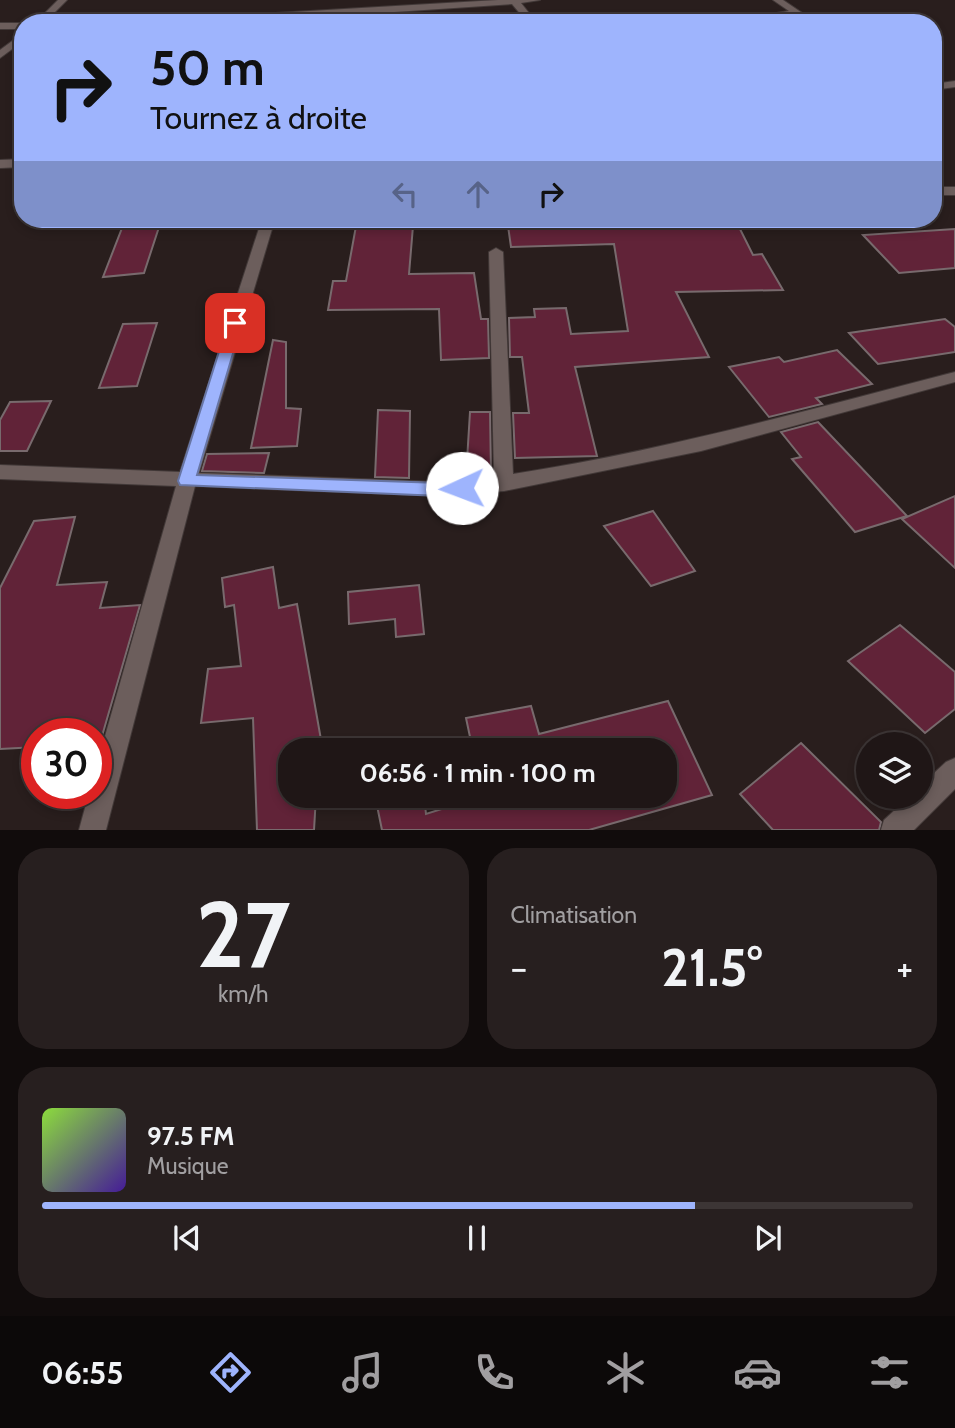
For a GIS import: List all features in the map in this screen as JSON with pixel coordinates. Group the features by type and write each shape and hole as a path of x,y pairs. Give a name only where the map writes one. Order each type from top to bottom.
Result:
{"street":[{"path":"48,14 63,0"},
{"path":"365,14 536,0"},
{"path":"777,0 797,13"},
{"path":"789,14 797,13"},
{"path":"0,55 14,43"},
{"path":"92,830 187,481 265,228"},
{"path":"496,252 504,484"},
{"path":"0,472 441,489 504,484 616,464 740,435 955,377"},
{"path":"902,827 955,771"}],"building":[{"path":"122,228 159,228 144,273 103,277"},
{"path":"356,228 413,228 409,274 474,273 481,319 488,319 489,358 441,360 439,309 328,310 333,281 346,281"},
{"path":"508,228 740,228 753,255 762,254 783,290 676,292 709,357 575,367 597,456 515,458 513,413 529,413 522,357 510,357 509,318 535,317 534,309 566,308 571,334 628,331 614,244 511,247"},
{"path":"955,229 955,268 899,273 863,235"},
{"path":"945,319 955,327 955,352 878,364 849,333"},
{"path":"157,323 137,386 99,388 123,324"},
{"path":"273,340 286,342 286,408 301,409 297,446 251,448"},
{"path":"837,350 872,384 816,398 822,404 769,417 729,367 779,357 784,362"},
{"path":"51,401 27,451 0,451 0,420 10,402"},
{"path":"378,410 410,411 409,478 375,477"},
{"path":"470,412 490,412 491,474 466,477"},
{"path":"818,422 907,516 855,532 792,459 801,457 781,432"},
{"path":"269,453 264,473 202,471 207,454"},
{"path":"955,496 955,568 902,519"},
{"path":"653,511 695,571 651,586 604,526"},
{"path":"75,517 57,585 107,582 100,608 140,605 107,718 21,718 21,748 0,749 0,588 34,521"},
{"path":"273,567 279,608 297,604 321,738 278,738 278,808 315,808 314,830 257,830 253,718 201,723 208,669 241,666 234,605 225,607 222,578"},
{"path":"419,585 424,634 396,637 395,619 349,624 348,592"},
{"path":"900,625 955,672 955,709 924,732 848,661"},
{"path":"668,701 712,795 677,805 677,738 470,738 466,718 531,706 539,734"},
{"path":"801,743 856,797 856,809 868,809 881,822 879,830 773,830 740,794"},
{"path":"377,808 425,808 426,814 445,808 666,808 589,830 382,830"}],"route":[{"path":"235,323 187,481 462,488"}]}
